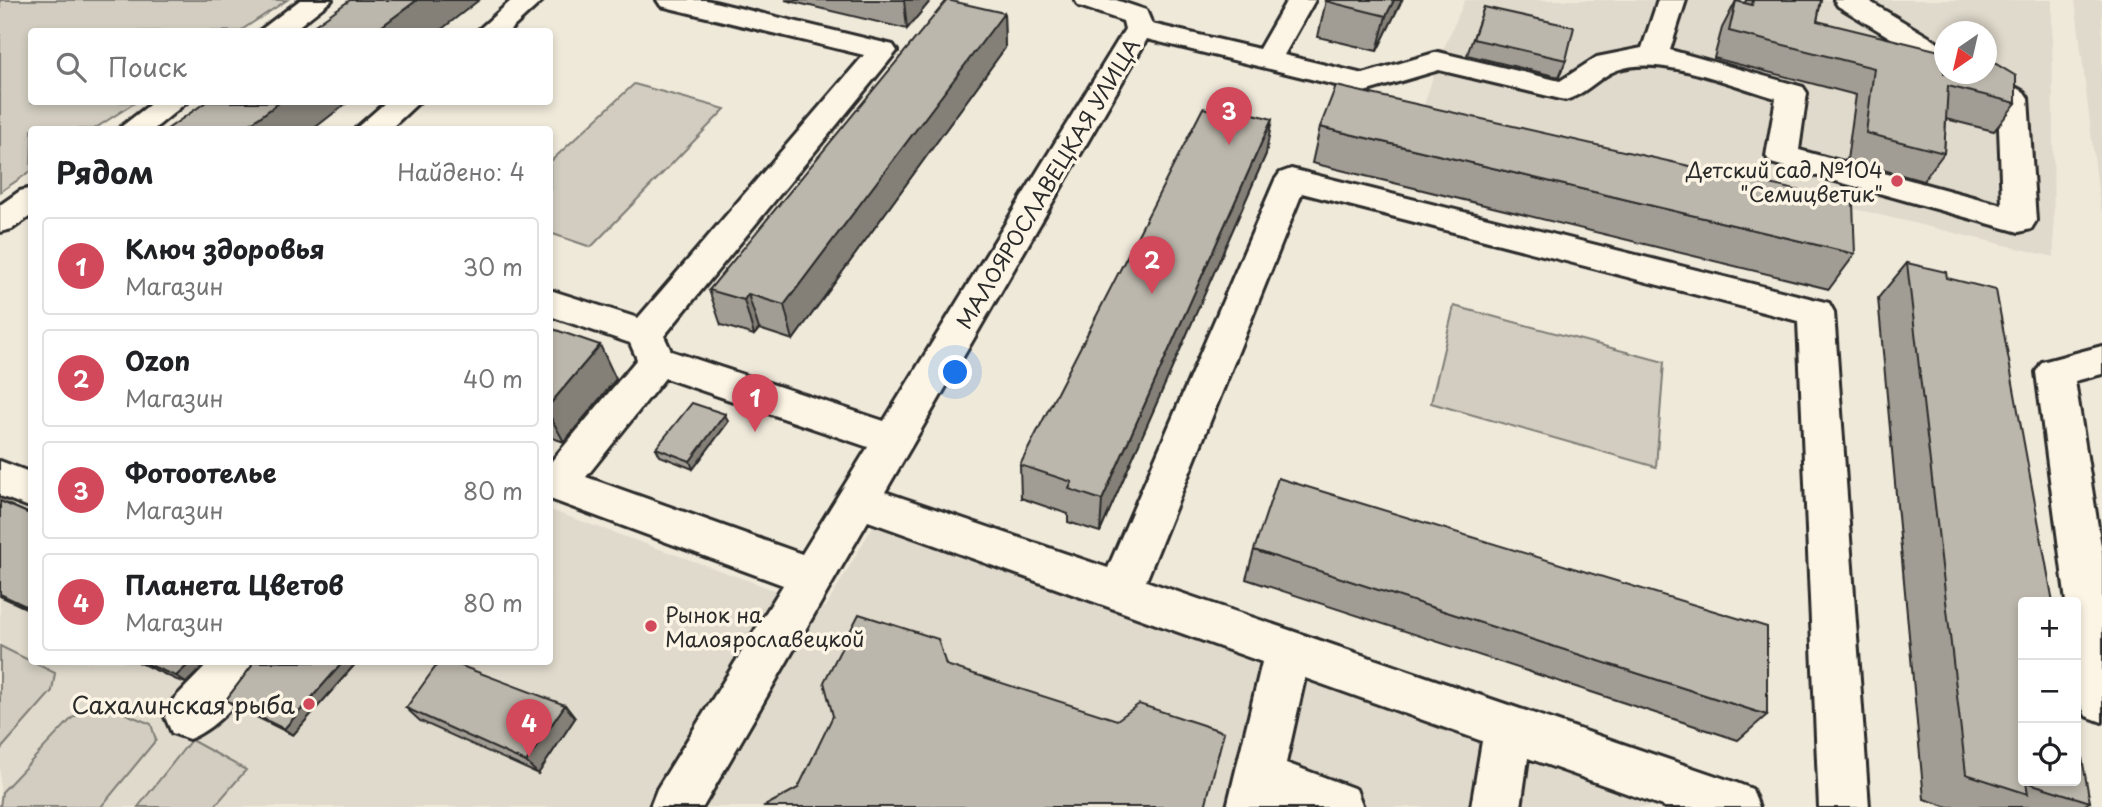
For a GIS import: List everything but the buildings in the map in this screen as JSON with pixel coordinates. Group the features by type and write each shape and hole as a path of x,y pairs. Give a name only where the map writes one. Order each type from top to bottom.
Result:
{"street":[{"path":"278,28 318,0"},
{"path":"495,28 529,0"},
{"path":"671,0 883,51 651,348 553,483 811,576"},
{"name":"МАЛОЯРОСЛАВЕЦКАЯ УЛИЦА","path":"675,807 856,499 1139,29 1136,16 1088,0"},
{"path":"1267,60 1301,0"},
{"path":"1654,55 1672,0"},
{"path":"1848,0 1934,52"},
{"path":"1139,29 1364,83 1438,61 1565,91 1607,63 1654,55 1792,93 1782,156 2019,221 2013,98 1988,84"},
{"path":"138,126 168,105"},
{"path":"374,126 400,105"},
{"path":"1120,591 1292,180 1816,312 1844,807"},
{"path":"0,221 28,202"},
{"path":"553,304 651,348 892,439"},
{"path":"2102,360 2055,372 2090,548 2102,699"},
{"path":"0,478 28,489"},
{"path":"856,499 1734,807"},
{"path":"1288,650 1255,792 1338,807"},
{"path":"189,717 237,665"},
{"path":"1496,807 1508,727"}],"shaded area":[{"path":"0,0 287,0 245,28 28,28 28,105 131,105 99,126 28,126 28,173 0,192"},
{"name":"Детский сад №104 \"Семицветик\"","path":"1465,0 2052,0 2054,257 1424,105 1438,61"},
{"path":"2075,0 2102,0 2102,213 2100,206"},
{"path":"634,84 725,109 591,247 553,234 553,159"},
{"path":"1454,306 1664,362 1656,467 1431,403"},
{"path":"0,457 28,469 28,665 553,665 553,511 825,608 873,526 1658,807 0,807"},
{"path":"0,646 28,660 28,665 39,665 55,673 52,691 0,750"},
{"path":"99,703 151,724 156,740 101,807 0,807 2,792 72,718"},
{"path":"191,740 246,770 214,807 138,807"}],"place":[{"name":"Фотоотелье","path":"1229,145"},
{"name":"Детский сад №104 \"Семицветик\"","path":"1897,181"},
{"name":"Ozon","path":"1152,294"},
{"name":"Ключ здоровья","path":"755,432"},
{"name":"Рынок на Малоярославецкой","path":"651,626"},
{"name":"Сахалинская рыба","path":"309,704"},
{"name":"Планета Цветов","path":"529,757"}]}
